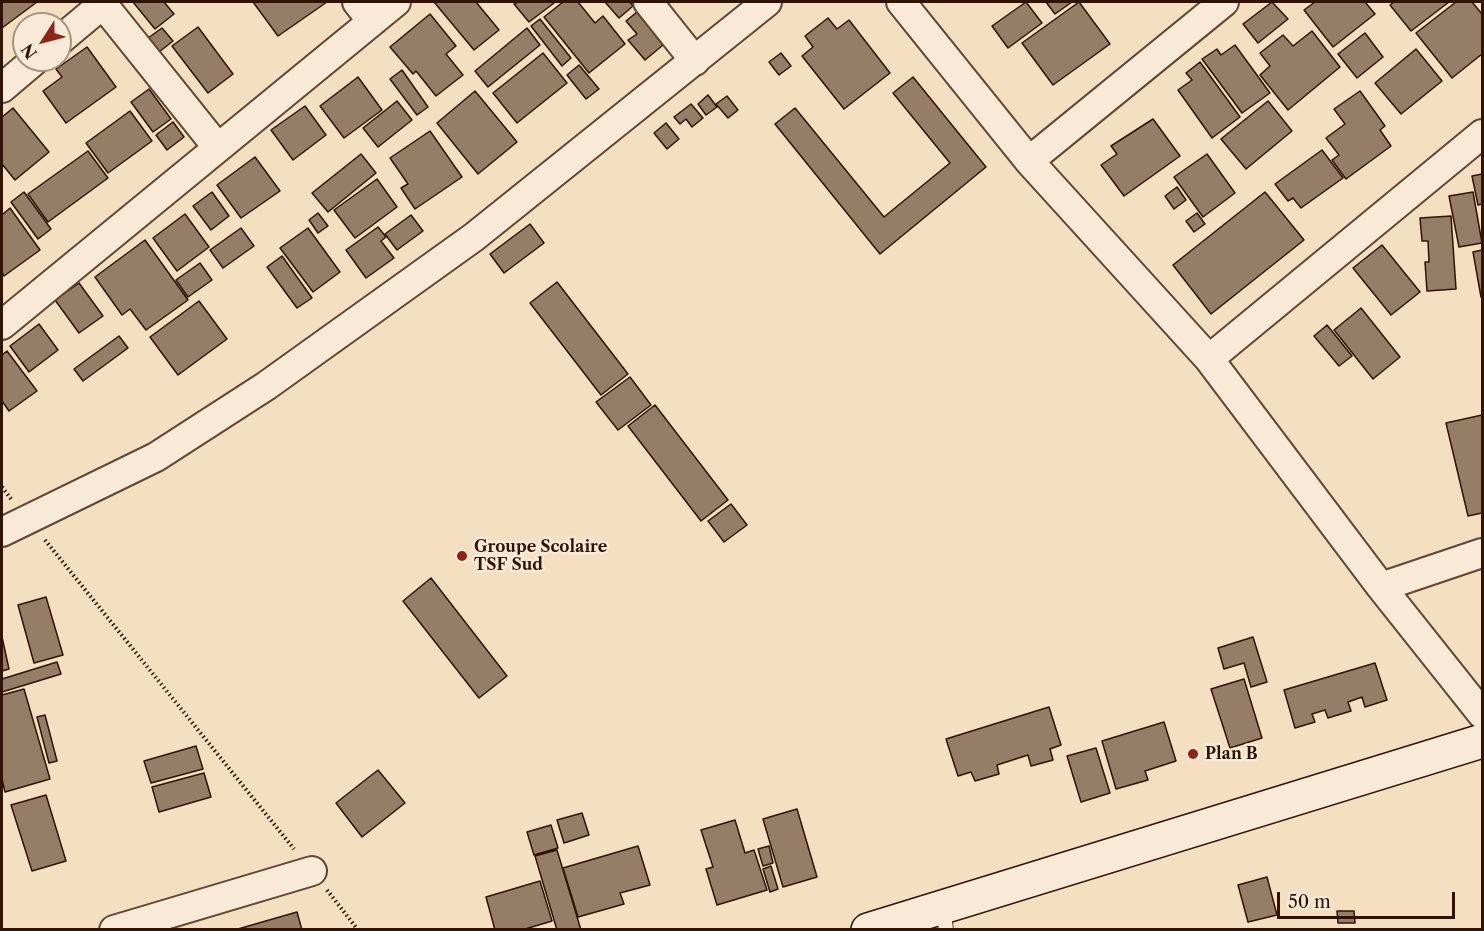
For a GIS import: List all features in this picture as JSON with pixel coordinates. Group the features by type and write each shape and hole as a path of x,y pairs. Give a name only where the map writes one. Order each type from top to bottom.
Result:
{"main road":[{"path":"868,930 945,918 1482,741"}],"street":[{"path":"2,325 219,148 364,11 396,2"},
{"path":"648,2 695,61"},
{"path":"2,531 156,457 266,386 474,237 767,2"},
{"path":"901,2 1029,161 1209,359 1381,587 1482,714"},
{"path":"1029,161 1224,2"},
{"path":"72,29 102,3 219,148"},
{"path":"2,88 21,72"},
{"path":"1209,359 1482,134"},
{"path":"1381,587 1482,553"},
{"path":"114,930 312,871"}],"path":[{"path":"2,487 358,930"}],"building":[{"path":"2,2 37,2 24,12 12,12 12,21 2,28"},
{"path":"133,2 164,2 174,14 155,29"},
{"path":"253,2 327,2 278,36"},
{"path":"434,2 476,2 499,30 474,50"},
{"path":"518,2 554,3 529,22 514,4"},
{"path":"563,2 578,2 595,23 603,16 625,44 589,73 544,17"},
{"path":"605,2 630,2 633,6 619,18"},
{"path":"1026,2 1042,23 1008,48 992,26"},
{"path":"1046,2 1072,2 1055,14"},
{"path":"1079,2 1110,44 1053,85 1022,43"},
{"path":"1272,2 1288,19 1258,43 1243,24"},
{"path":"1315,2 1365,2 1375,14 1333,47 1304,10"},
{"path":"1394,2 1449,2 1411,31 1390,5"},
{"path":"1456,2 1472,2 1482,14 1482,54 1452,78 1416,33"},
{"path":"637,12 663,45 645,60 628,40 637,34 626,21"},
{"path":"430,14 456,46 446,54 463,75 436,96 416,71 413,74 390,47"},
{"path":"828,18 837,29 849,20 890,73 844,109 802,56 813,47 805,36"},
{"path":"540,19 571,58 562,66 531,26"},
{"path":"198,27 233,74 208,93 172,46"},
{"path":"162,28 173,41 159,52 148,38"},
{"path":"527,28 540,45 488,87 475,71"},
{"path":"1312,31 1340,67 1288,110 1260,75 1270,66 1260,53 1283,35 1293,46"},
{"path":"1365,33 1383,57 1357,78 1338,54"},
{"path":"1235,45 1270,93 1242,113 1202,59 1217,49 1221,55"},
{"path":"87,47 116,87 66,123 43,91 62,77 58,72 72,72 72,58"},
{"path":"1416,49 1442,81 1401,114 1375,83"},
{"path":"543,53 567,83 517,123 493,93"},
{"path":"781,53 791,66 779,75 769,62"},
{"path":"1200,62 1240,117 1212,138 1178,90 1192,80 1186,73"},
{"path":"579,65 599,89 586,99 567,75"},
{"path":"402,70 428,107 417,115 390,79"},
{"path":"358,77 382,110 344,138 320,106"},
{"path":"913,77 986,167 880,254 775,124 795,108 884,217 950,163 893,93"},
{"path":"149,89 171,119 153,132 131,102"},
{"path":"475,91 517,142 478,174 437,123"},
{"path":"1360,91 1385,126 1380,130 1391,146 1346,179 1332,160 1339,155 1326,138 1345,124 1334,109"},
{"path":"708,95 717,107 706,115 698,104"},
{"path":"727,96 738,110 728,118 716,104"},
{"path":"397,101 412,120 378,147 363,128"},
{"path":"1268,101 1292,131 1246,169 1221,139"},
{"path":"691,104 703,118 692,127 686,119 680,124 674,117"},
{"path":"305,106 326,135 293,160 271,130"},
{"path":"13,108 49,152 15,180 2,164 2,117"},
{"path":"130,111 152,141 108,173 86,143"},
{"path":"1153,119 1180,156 1124,196 1101,165 1117,154 1111,146"},
{"path":"173,122 184,137 167,150 156,135"},
{"path":"666,123 679,139 667,149 654,133"},
{"path":"430,131 462,177 415,209 401,188 408,184 390,158"},
{"path":"1322,150 1343,178 1301,208 1293,198 1288,201 1275,184"},
{"path":"88,151 108,178 48,222 28,194"},
{"path":"361,154 376,173 328,212 312,193"},
{"path":"1207,154 1235,193 1203,217 1174,177"},
{"path":"255,157 280,191 241,218 217,185"},
{"path":"1482,174 1482,204 1478,205 1472,176"},
{"path":"377,179 397,207 355,238 334,210"},
{"path":"1177,187 1186,200 1174,209 1165,196"},
{"path":"24,192 51,229 38,239 11,202"},
{"path":"212,192 229,216 211,230 193,206"},
{"path":"1265,192 1304,240 1211,314 1173,265"},
{"path":"1473,192 1482,243 1459,247 1449,196"},
{"path":"10,208 40,250 4,276 2,272 2,215"},
{"path":"318,213 328,226 318,233 309,220"},
{"path":"1197,213 1205,224 1194,232 1186,221"},
{"path":"185,214 209,247 177,271 153,238"},
{"path":"411,215 423,231 397,250 385,234"},
{"path":"1451,216 1456,289 1427,291 1425,262 1429,262 1428,241 1422,241 1420,218"},
{"path":"530,224 544,243 504,273 490,254"},
{"path":"378,227 386,237 381,241 394,258 366,278 346,250"},
{"path":"241,228 254,246 223,268 210,250"},
{"path":"308,228 340,272 313,292 280,248"},
{"path":"145,240 188,300 146,330 130,309 122,315 95,277"},
{"path":"1382,245 1420,292 1391,315 1353,268"},
{"path":"1482,250 1482,297 1481,297 1473,252"},
{"path":"282,256 312,298 297,308 267,267"},
{"path":"200,263 212,280 188,297 176,280"},
{"path":"557,282 628,374 601,395 530,303"},
{"path":"79,283 103,316 79,333 55,300"},
{"path":"199,301 227,339 178,375 150,337"},
{"path":"1361,308 1400,357 1373,379 1334,330"},
{"path":"39,324 58,350 29,372 10,346"},
{"path":"1327,325 1352,356 1339,366 1314,336"},
{"path":"119,336 128,348 83,381 74,369"},
{"path":"7,351 37,391 9,411 2,401 2,355"},
{"path":"630,377 651,405 618,430 596,402"},
{"path":"655,405 728,500 701,521 628,426"},
{"path":"1482,415 1482,513 1468,516 1446,423"},
{"path":"731,504 747,525 724,542 708,521"},
{"path":"431,578 507,676 479,698 403,601"},
{"path":"46,597 63,655 34,663 18,605"},
{"path":"2,637 9,669 2,671"},
{"path":"1253,637 1267,682 1251,687 1244,663 1224,669 1218,648"},
{"path":"57,662 61,674 2,692 2,679"},
{"path":"1375,663 1387,700 1365,707 1362,697 1348,702 1351,711 1328,718 1325,710 1312,714 1315,722 1295,728 1284,690"},
{"path":"1244,679 1262,738 1230,748 1211,689"},
{"path":"24,689 50,779 5,792 2,779 2,695"},
{"path":"1049,707 1061,745 1050,749 1053,760 1031,766 1028,755 997,765 999,774 975,781 971,772 958,776 946,739"},
{"path":"45,715 57,761 49,763 37,717"},
{"path":"1164,722 1176,761 1145,771 1148,780 1116,789 1102,741"},
{"path":"196,746 203,769 151,783 144,761"},
{"path":"1096,748 1110,793 1081,802 1067,756"},
{"path":"378,770 405,803 362,837 336,803"},
{"path":"204,773 211,797 159,812 152,787"},
{"path":"46,795 66,861 32,871 11,805"},
{"path":"797,809 817,877 783,887 763,819"},
{"path":"582,813 589,835 564,843 557,820"},
{"path":"735,820 745,853 754,850 767,890 717,905 706,869 713,867 701,830"},
{"path":"551,825 558,848 534,855 527,832"},
{"path":"638,846 650,885 620,893 624,904 578,917 563,868"},
{"path":"769,846 773,863 763,866 758,849"},
{"path":"557,850 581,930 557,930 535,856"},
{"path":"771,866 778,889 770,892 763,869"},
{"path":"1267,877 1277,915 1248,922 1238,885"},
{"path":"540,881 552,921 522,930 495,930 486,897"},
{"path":"1337,911 1354,911 1355,923 1338,923"},
{"path":"297,912 302,930 238,930 238,929"}],"place":[{"name":"Groupe Scolaire TSF Sud","path":"462,556"},
{"name":"Plan B","path":"1193,754"}]}
